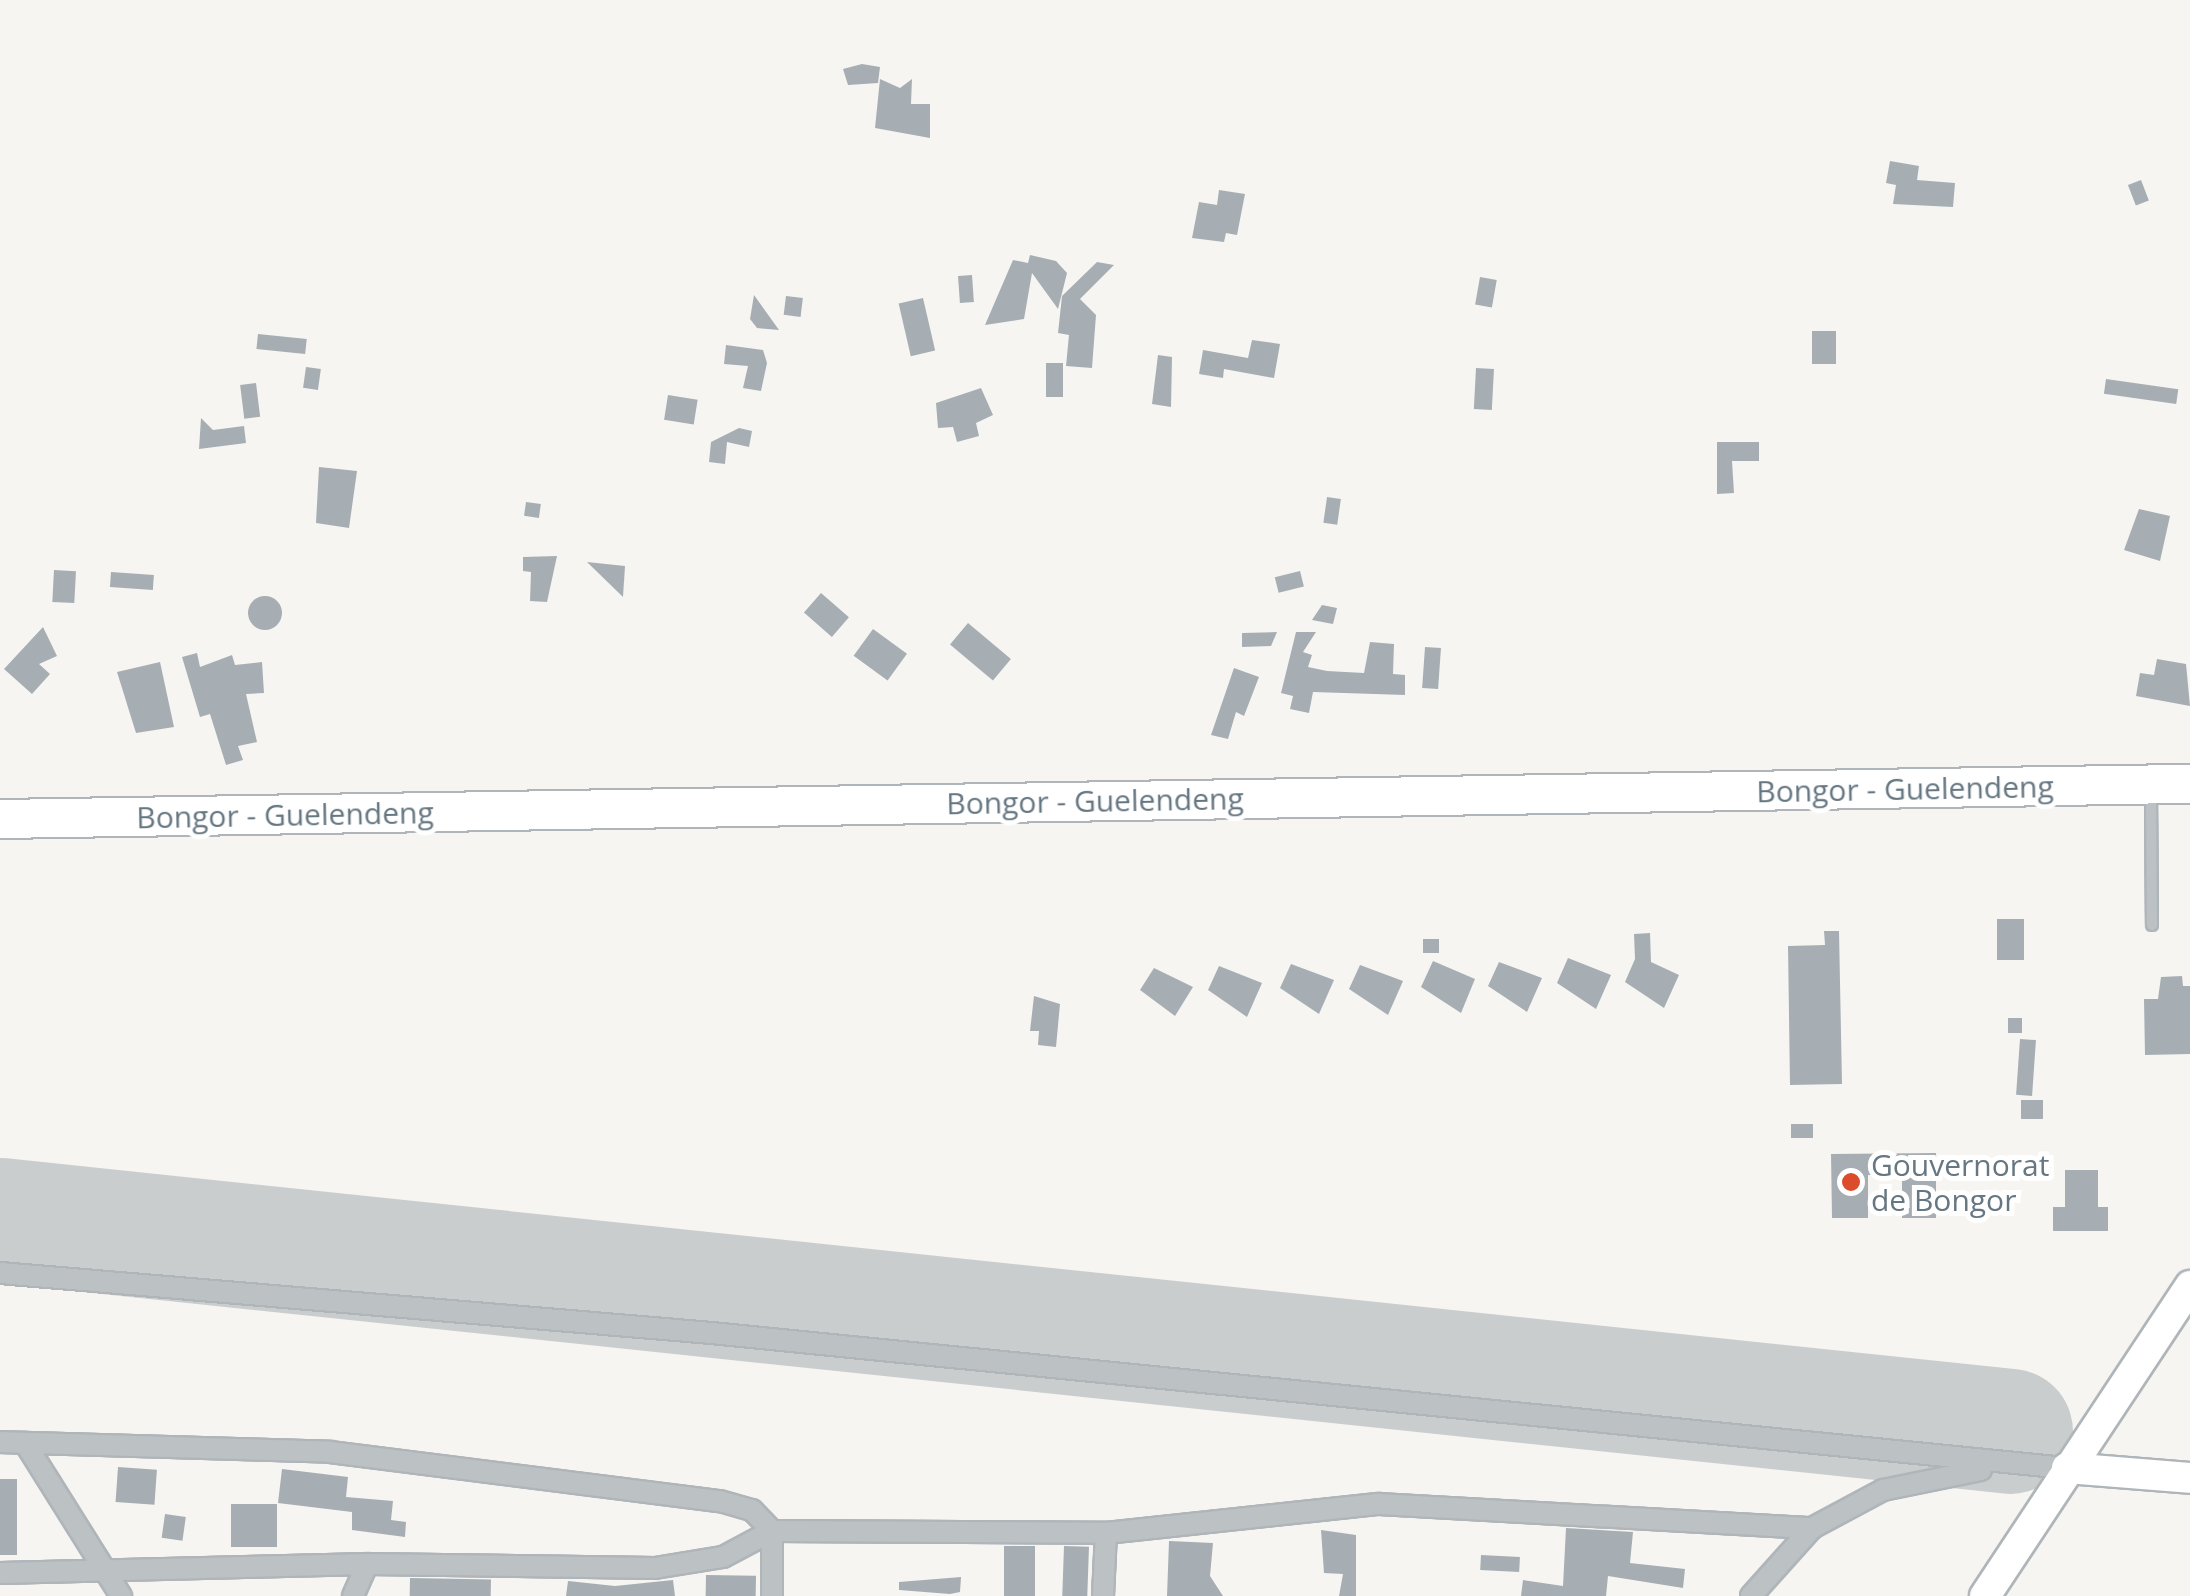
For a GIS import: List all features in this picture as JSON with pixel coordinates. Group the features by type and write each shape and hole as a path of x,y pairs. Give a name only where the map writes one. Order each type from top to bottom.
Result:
{"highway":[{"name":"Bongor - Guelendeng","path":"0,819 2190,784"}],"street":[{"path":"0,1272 711,1334 2190,1478"},
{"path":"1985,1596 2190,1286"},
{"path":"0,1442 378,1456 720,1502 752,1510 772,1532 772,1596"},
{"path":"25,1443 122,1596"},
{"path":"1750,1596 1812,1528 1883,1490 1961,1470 2067,1468"},
{"path":"0,1573 368,1564 685,1566 724,1557 772,1532 1106,1534 1379,1504 1812,1528"},
{"path":"1104,1596 1106,1534"},
{"path":"354,1596 368,1564"}],"lane":[{"path":"2151,785 2152,925"}],"building":[{"path":"862,64 880,67 878,83 848,85 843,69"},
{"path":"880,79 900,88 912,79 911,104 930,104 930,138 875,128"},
{"path":"1890,161 1919,166 1917,180 1955,183 1953,207 1893,204 1896,185 1886,183"},
{"path":"2141,180 2149,201 2136,206 2128,185"},
{"path":"1219,190 1245,194 1237,235 1226,233 1224,242 1192,238 1199,202 1217,205"},
{"path":"1030,255 1056,261 1067,273 1058,309 1032,273 1024,319 985,325 1013,260 1028,263"},
{"path":"1097,262 1114,265 1080,299 1096,315 1092,368 1066,366 1069,335 1058,333 1062,296"},
{"path":"972,275 974,302 960,303 958,276"},
{"path":"1480,277 1497,280 1492,308 1475,305"},
{"path":"754,295 779,330 757,328 750,319"},
{"path":"786,296 803,298 801,317 784,315"},
{"path":"923,298 935,351 911,356 899,304"},
{"path":"1812,331 1836,331 1836,364 1812,364"},
{"path":"258,334 307,339 305,354 256,349"},
{"path":"1252,340 1280,344 1274,378 1224,369 1223,378 1199,374 1203,350 1248,358"},
{"path":"726,345 763,350 767,363 761,391 743,388 748,366 724,364"},
{"path":"1158,355 1172,357 1171,407 1152,404"},
{"path":"1046,363 1063,363 1063,397 1046,397"},
{"path":"306,367 321,369 318,390 303,388"},
{"path":"1476,368 1494,369 1492,410 1474,409"},
{"path":"2106,379 2178,389 2176,404 2104,394"},
{"path":"256,383 260,417 244,419 240,385"},
{"path":"981,388 993,415 976,423 979,436 957,442 953,427 938,428 936,403"},
{"path":"668,395 698,400 694,424 664,420"},
{"path":"201,418 213,430 244,426 246,443 199,449"},
{"path":"739,428 752,431 749,447 727,442 725,464 709,462 711,442"},
{"path":"1717,442 1759,442 1759,461 1732,461 1734,493 1717,494"},
{"path":"319,467 357,471 349,528 316,523"},
{"path":"1327,497 1341,499 1337,525 1323,523"},
{"path":"526,502 541,504 539,518 524,516"},
{"path":"2139,509 2170,516 2160,561 2124,550"},
{"path":"557,556 547,602 530,601 531,572 523,571 523,557"},
{"path":"587,562 625,566 623,597"},
{"path":"54,570 76,571 74,603 52,602"},
{"path":"1300,571 1304,587 1279,593 1275,577"},
{"path":"111,572 154,575 153,590 110,587"},
{"path":"821,593 849,617 832,637 804,613"},
{"path":"265,596 277,601 282,613 277,625 265,630 253,625 248,613 253,601"},
{"path":"1322,605 1337,608 1333,624 1312,620"},
{"path":"968,623 1011,659 993,680 950,644"},
{"path":"43,627 57,656 39,664 50,674 32,694 4,669"},
{"path":"873,629 907,654 888,680 854,656"},
{"path":"1277,632 1271,646 1242,647 1242,633"},
{"path":"1296,632 1316,632 1303,652 1312,655 1308,667 1327,671 1364,673 1370,642 1394,644 1393,674 1405,675 1405,695 1313,692 1309,713 1290,709 1293,696 1281,693"},
{"path":"1425,647 1441,648 1438,689 1422,688"},
{"path":"197,653 200,667 232,655 235,665 262,662 264,693 246,694 257,742 238,746 243,760 226,765 210,714 200,717 182,657"},
{"path":"2157,659 2186,664 2190,706 2136,696 2140,673 2154,675"},
{"path":"160,662 174,727 136,733 117,672"},
{"path":"1234,668 1259,677 1244,716 1236,712 1228,739 1211,735"},
{"path":"1997,919 2024,919 2024,960 1997,960"},
{"path":"1824,931 1839,931 1842,1084 1790,1085 1788,946 1825,945"},
{"path":"1650,933 1651,962 1679,975 1664,1008 1625,982 1635,959 1634,934"},
{"path":"1423,939 1439,939 1439,953 1423,953"},
{"path":"1568,958 1611,975 1596,1009 1557,983"},
{"path":"1433,961 1475,979 1461,1013 1421,987"},
{"path":"1499,962 1542,978 1527,1012 1488,986"},
{"path":"1291,964 1334,980 1319,1014 1280,988"},
{"path":"1360,965 1403,981 1388,1015 1349,989"},
{"path":"1219,966 1262,983 1247,1017 1208,990"},
{"path":"1154,968 1193,987 1175,1016 1140,990"},
{"path":"2182,976 2183,986 2190,986 2190,1054 2145,1055 2144,999 2158,999 2161,977"},
{"path":"1034,996 1060,1004 1056,1047 1038,1045 1039,1031 1030,1031"},
{"path":"2008,1018 2022,1018 2022,1033 2008,1033"},
{"path":"2020,1039 2036,1040 2032,1096 2016,1095"},
{"path":"2021,1100 2043,1100 2043,1119 2021,1119"},
{"path":"1791,1124 1813,1124 1813,1138 1791,1138"},
{"path":"1936,1153 1936,1218 1902,1218 1902,1174 1868,1175 1868,1218 1832,1218 1831,1154"},
{"path":"2065,1170 2098,1170 2098,1207 2108,1207 2108,1231 2053,1231 2053,1207 2065,1207"},
{"path":"118,1467 157,1470 154,1505 116,1502"},
{"path":"282,1469 348,1477 346,1497 393,1501 391,1520 406,1522 405,1537 352,1530 352,1512 278,1503"},
{"path":"0,1479 17,1479 17,1555 0,1555"},
{"path":"231,1504 277,1504 277,1547 231,1547"},
{"path":"165,1514 186,1517 182,1541 162,1538"},
{"path":"1566,1528 1633,1532 1630,1563 1685,1569 1683,1588 1608,1576 1606,1596 1521,1596 1523,1580 1563,1586"},
{"path":"1321,1530 1356,1535 1356,1596 1339,1596 1343,1574 1324,1573"},
{"path":"1169,1541 1213,1543 1210,1576 1223,1596 1167,1596"},
{"path":"1004,1546 1035,1546 1035,1596 1004,1596"},
{"path":"1064,1546 1089,1547 1087,1596 1062,1596"},
{"path":"1481,1555 1520,1557 1519,1572 1480,1570"},
{"path":"706,1575 756,1576 756,1596 706,1596"},
{"path":"961,1577 960,1592 899,1590 899,1582"},
{"path":"410,1578 491,1579 491,1596 410,1596"},
{"path":"673,1580 675,1596 566,1596 568,1581 615,1586"}],"runway":[{"path":"0,1220 2010,1431"}],"place":[{"name":"Gouvernorat de Bongor","path":"1851,1182"}]}
